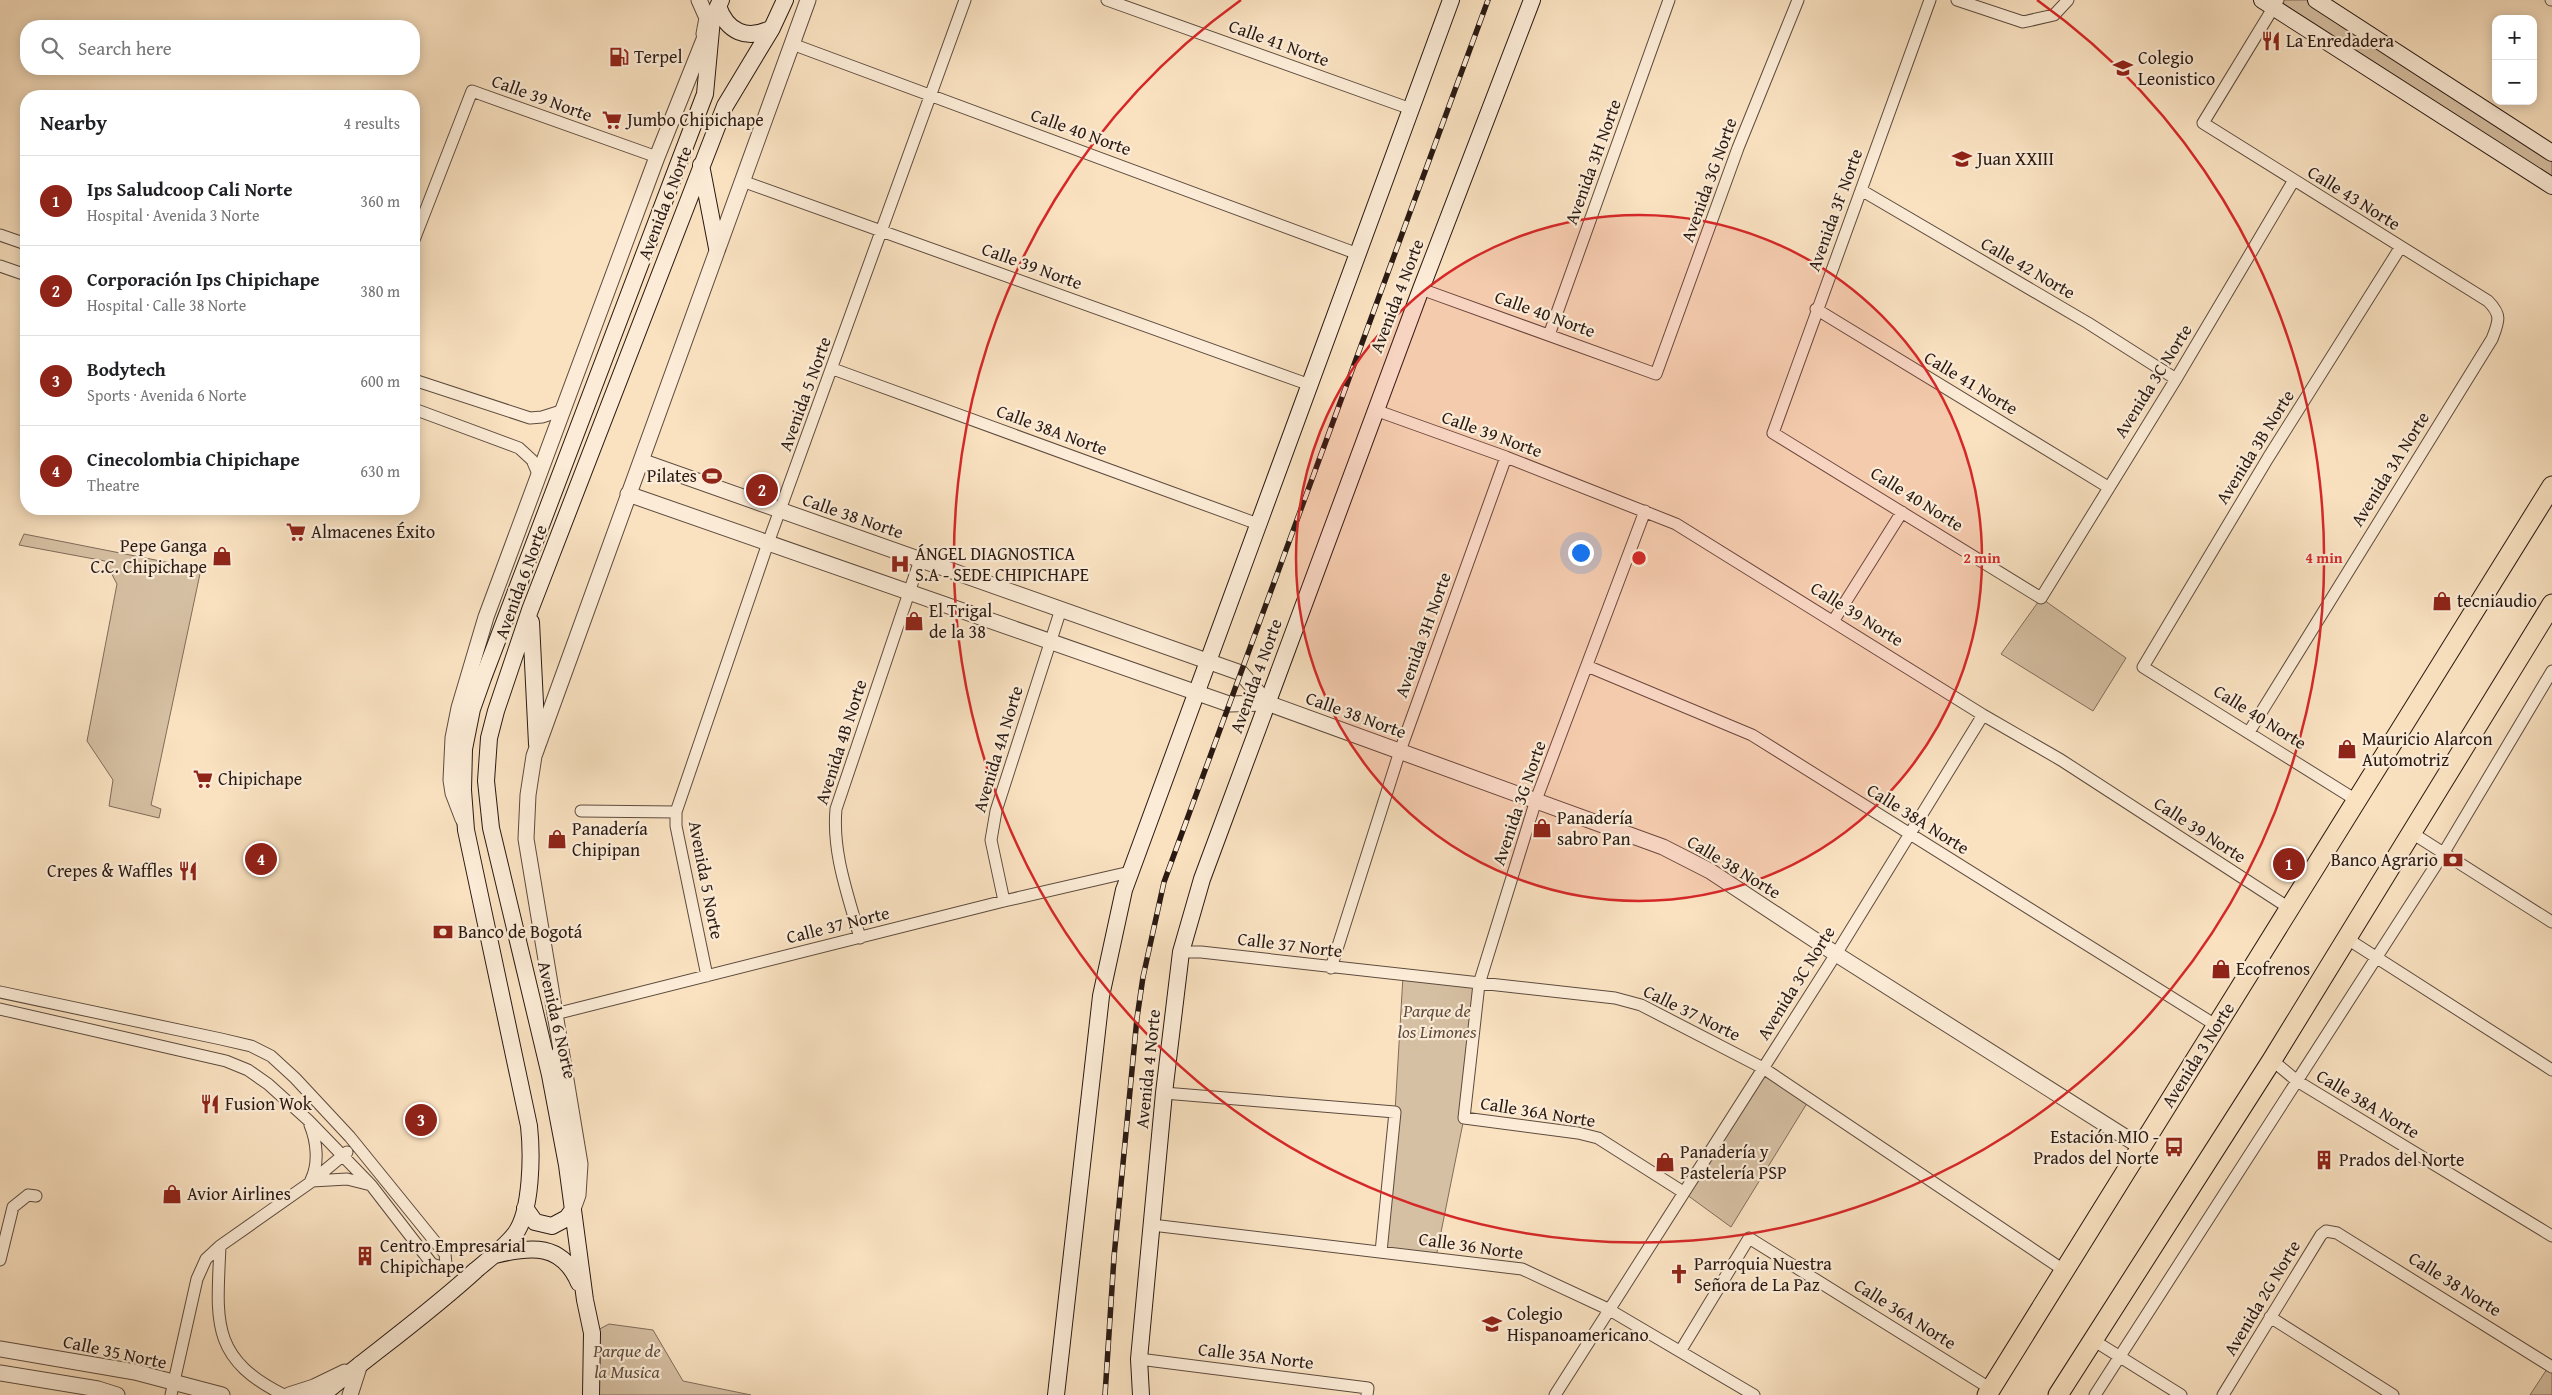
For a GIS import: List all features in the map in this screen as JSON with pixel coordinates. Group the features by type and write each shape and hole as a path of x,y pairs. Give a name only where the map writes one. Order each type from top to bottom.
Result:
{"main road":[{"name":"Avenida 6 Norte","path":"591,1395 592,1333 585,1300 567,1165 550,1075 491,828 487,796 488,750 492,726 530,610 701,165 728,100 772,28 785,0"},
{"path":"1056,1395 1101,996 1124,890 1451,0"},
{"name":"Avenida 4 Norte","path":"1141,1395 1139,1359 1164,1093 1181,952 1202,879 1375,410 1532,0"},
{"path":"2316,0 2552,153"},
{"path":"2271,2 2552,186"},
{"name":"Avenida 6 Norte","path":"322,1395 392,1341 493,1255 516,1233 525,1208 530,1154 528,1117 466,830 463,762 466,735 472,709 705,94 717,8"},
{"path":"717,8 725,22 739,33 750,35 762,33 772,28"},
{"path":"701,165 717,248"},
{"name":"Avenida 3 Norte","path":"1989,1392 2552,486"},
{"path":"2058,1395 2272,1060 2552,604"},
{"path":"530,610 537,744"},
{"path":"550,1075 560,1053"},
{"path":"525,1208 535,1222 552,1226 567,1218 572,1211"},
{"path":"493,1255 530,1247 555,1254 574,1272 585,1300"}],"street":[{"path":"699,0 706,18 702,45"},
{"name":"Avenida 6 Norte","path":"572,1211 578,1195 580,1164 560,1053 526,839 528,794 537,744 808,0"},
{"name":"Avenida 5 Norte","path":"708,976 676,826 676,812 768,543 782,511 965,0"},
{"name":"Calle 41 Norte","path":"1107,0 1411,109"},
{"name":"Avenida 3H Norte","path":"1549,335 1668,0"},
{"name":"Avenida 3G Norte","path":"1656,374 1738,148 1798,0"},
{"name":"Avenida 3F Norte","path":"1773,433 1816,309 1930,0"},
{"path":"1957,0 2023,22 2054,15 2068,0"},
{"name":"Calle 43 Norte","path":"2271,2 2203,123 2400,248 2488,301"},
{"name":"Avenida 6 Norte","path":"466,830 453,793 452,780 456,723 486,617 657,157 717,8"},
{"name":"Calle 40 Norte","path":"792,44 1358,254"},
{"name":"Calle 39 Norte","path":"420,225 472,91 657,157"},
{"name":"Avenida 3C Norte","path":"2040,598 2176,379 2294,180"},
{"name":"Calle 39 Norte","path":"742,181 1310,385"},
{"name":"Calle 42 Norte","path":"1861,190 2088,323 2176,379"},
{"path":"0,235 20,242"},
{"name":"Avenida 3B Norte","path":"2143,667 2268,458 2400,248"},
{"path":"0,266 20,273"},
{"name":"Calle 40 Norte","path":"1421,289 1656,374"},
{"name":"Avenida 3A Norte","path":"2249,732 2492,339 2499,318 2497,310 2488,301"},
{"name":"Calle 41 Norte","path":"1816,309 2108,487"},
{"name":"Calle 38A Norte","path":"833,369 1258,524"},
{"path":"420,382 530,418 542,417 564,410"},
{"name":"Calle 39 Norte","path":"1375,410 1506,458 1676,524 2060,760 2289,908"},
{"path":"420,412 519,448 532,460 539,476"},
{"name":"Calle 40 Norte","path":"1773,433 2040,598"},
{"name":"Avenida 3H Norte","path":"1331,968 1400,751 1506,458"},
{"name":"Calle 38 Norte","path":"641,461 1241,673 1267,703"},
{"name":"Calle 38 Norte","path":"628,494 1229,704 1267,703 1663,847 1710,872 2141,1147"},
{"name":"Avenida 3G Norte","path":"1464,1116 1479,984 1536,800 1645,511"},
{"path":"1834,620 1902,512"},
{"name":"Avenida 4B Norte","path":"860,938 837,855 834,829 836,808 920,560"},
{"name":"Avenida 4A Norte","path":"1004,901 992,840 996,811 1061,609"},
{"name":"Calle 38A Norte","path":"1587,666 1752,735 2217,1026"},
{"name":"Calle 40 Norte","path":"2143,667 2356,800"},
{"path":"2095,1395 2443,854 2552,671"},
{"name":"Avenida 3C Norte","path":"1555,1395 1836,954 1984,715"},
{"path":"581,811 676,812"},
{"path":"2412,833 2443,854 2550,917"},
{"name":"Calle 37 Norte","path":"555,1014 1004,901 1130,872"},
{"path":"2346,938 2552,1070"},
{"name":"Calle 37 Norte","path":"1181,952 1201,952 1331,968 1615,998 1641,1005 1763,1068 2065,1271"},
{"path":"0,992 251,1046 271,1056 295,1078 356,1144 445,1254 446,1264 436,1267 432,1264 371,1185 308,1120 268,1084 248,1070 226,1061 0,1009"},
{"name":"Calle 38A Norte","path":"2272,1060 2297,1080 2552,1236"},
{"path":"1164,1093 1395,1112 1381,1252"},
{"name":"Calle 36A Norte","path":"1464,1116 1464,1118 1578,1133 1598,1138 1683,1192"},
{"path":"308,1120 314,1138 316,1158 315,1173 311,1182"},
{"path":"172,1389 200,1269 206,1259 220,1246 311,1182 356,1144"},
{"path":"311,1182 347,1179 371,1185"},
{"path":"0,1260 13,1207 28,1195 36,1196"},
{"name":"Calle 36 Norte","path":"1152,1225 1522,1269 1608,1310 1681,1350 1754,1395"},
{"name":"Avenida 2G Norte","path":"2224,1395 2320,1235 2326,1231 2337,1233"},
{"name":"Calle 38 Norte","path":"2337,1233 2552,1368"},
{"name":"Calle 36A Norte","path":"1681,1350 1749,1238 1989,1392"},
{"path":"220,1246 217,1304 220,1327 229,1350 242,1368 265,1385 284,1395"},
{"path":"2270,1317 2393,1395"},
{"path":"2093,1340 2181,1395"},
{"name":"Calle 35 Norte","path":"0,1349 135,1372 172,1389 222,1395"},
{"name":"Calle 35A Norte","path":"1139,1359 1367,1391"},
{"path":"289,1395 314,1387 360,1364"},
{"path":"350,1395 360,1364"},
{"path":"0,1373 117,1395"}],"green space":[{"path":"2262,0 2316,0 2552,153 2552,186"},
{"path":"24,534 201,569 151,805 161,809 159,818 109,806 113,780 87,741 117,584 105,561 19,545"},
{"path":"2041,598 2126,658 2093,711 2001,654"},
{"name":"Parque de los Limones","path":"1403,976 1479,984 1464,1118 1436,1257 1381,1252 1395,1112"},
{"path":"1763,1068 1809,1100 1731,1227 1683,1192"},
{"name":"Parque de la Musica","path":"609,1324 653,1330 683,1381 751,1395 591,1395 592,1333"},
{"path":"2549,1366 2552,1367 2552,1395 2530,1395"}],"railway":[{"path":"1105,1395 1114,1257 1137,1018 1143,977 1164,882 1488,0"}],"place":[{"name":"La Enredadera","path":"2271,41"},
{"name":"Terpel","path":"619,57"},
{"name":"Colegio Leonistico","path":"2123,68"},
{"name":"Jumbo Chipichape","path":"612,120"},
{"name":"Juan XXIII","path":"1962,159"},
{"name":"Pilates","path":"712,476"},
{"name":"Corporación Ips Chipichape","path":"762,490"},
{"name":"Almacenes Éxito","path":"296,532"},
{"name":"Pepe Ganga C.C. Chipichape","path":"222,556"},
{"name":"ÁNGEL DIAGNOSTICA S.A - SEDE CHIPICHAPE","path":"900,564"},
{"name":"tecniaudio","path":"2442,601"},
{"name":"El Trigal de la 38","path":"914,621"},
{"name":"Mauricio Alarcon Automotriz","path":"2347,749"},
{"name":"Chipichape","path":"203,779"},
{"name":"Panadería sabro Pan","path":"1542,828"},
{"name":"Panadería Chipipan","path":"557,839"},
{"name":"Cinecolombia Chipichape","path":"261,859"},
{"name":"Banco Agrario","path":"2453,860"},
{"name":"Ips Saludcoop Cali Norte","path":"2289,864"},
{"name":"Crepes & Waffles","path":"188,871"},
{"name":"Banco de Bogotá","path":"443,932"},
{"name":"Ecofrenos","path":"2221,969"},
{"name":"Fusion Wok","path":"210,1104"},
{"name":"Bodytech","path":"421,1120"},
{"name":"Estación MIO - Prados del Norte","path":"2174,1147"},
{"name":"Prados del Norte","path":"2324,1160"},
{"name":"Panadería y Pastelería PSP","path":"1665,1162"},
{"name":"Avior Airlines","path":"172,1194"},
{"name":"Centro Empresarial Chipichape","path":"365,1256"},
{"name":"Parroquia Nuestra Señora de La Paz","path":"1679,1274"},
{"name":"Colegio Hispanoamericano","path":"1492,1324"}]}
